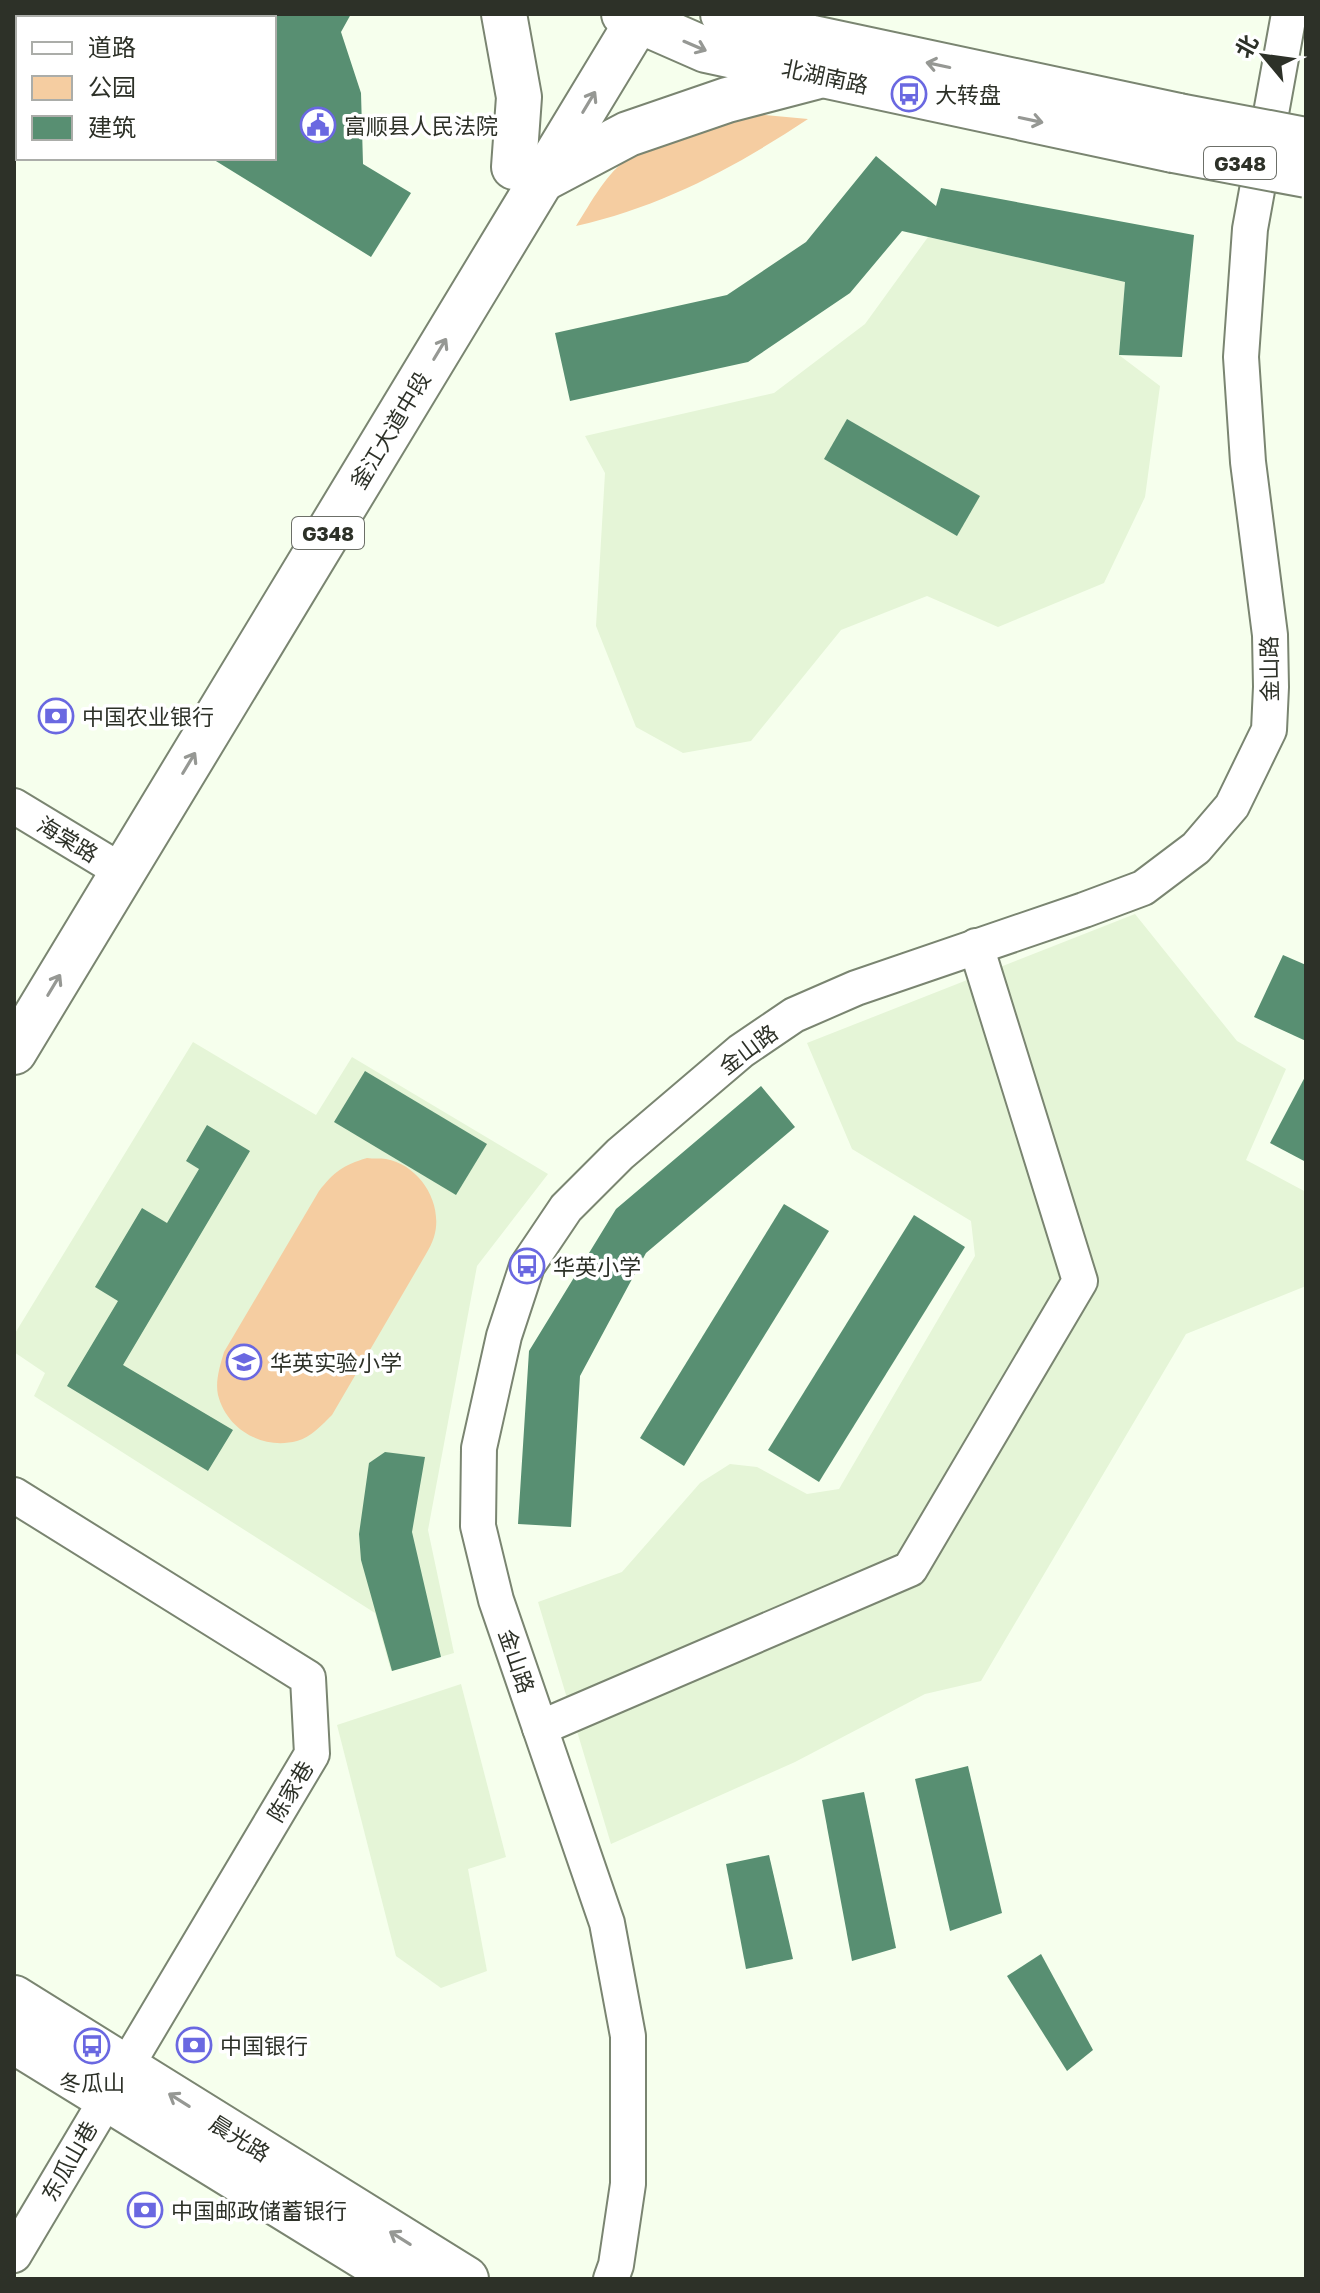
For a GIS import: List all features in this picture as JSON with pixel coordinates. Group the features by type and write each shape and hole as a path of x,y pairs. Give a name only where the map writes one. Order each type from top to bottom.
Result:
{"main road":[{"path":"504,14 519,97 528,174 628,134 727,100 809,43"},
{"name":"北湖南路","path":"723,14 809,43 1176,133"},
{"name":"釜江大道中段","path":"14,1052 110,864 528,174 628,16"},
{"name":"北湖南路","path":"628,16 706,50 809,43"},
{"name":"G348","path":"1176,133 1306,140"},
{"name":"G348","path":"1176,133 1306,175"},
{"name":"釜江大道中段","path":"14,993 110,864"},
{"name":"晨光路","path":"14,1998 115,2083 400,2279"},
{"name":"晨光路","path":"14,2041 115,2083 466,2279"}],"street":[{"name":"金山路","path":"611,2279 616,2265 628,2184 628,2036 607,1923 496,1600 478,1526 479,1448 504,1336 527,1266 566,1208 620,1154 741,1051 794,1015 856,988 1143,888 1196,848 1232,806 1269,730 1270,635 1248,462 1241,357 1250,229 1289,14"},
{"name":"海棠路","path":"14,806 110,864"},
{"path":"540,1728 910,1569 1080,1281 976,946"},
{"name":"陈家巷","path":"14,1495 308,1678 312,1754 115,2083"},
{"name":"东瓜山巷","path":"14,2255 115,2083"}],"shaded area":[{"path":"928,237 1125,282 1119,355 1160,386 1145,497 1104,583 998,627 927,596 841,630 751,741 683,753 636,727 596,626 605,473 585,436 774,393 865,324"},
{"path":"1135,914 1237,1041 1286,1069 1246,1160 1306,1192 1306,1286 1186,1334 981,1681 925,1694 795,1762 611,1844 538,1602 622,1572 700,1483 730,1464 757,1467 807,1494 839,1489 975,1256 971,1221 852,1149 807,1043"},
{"name":"华英实验小学","path":"193,1042 316,1115 352,1057 548,1174 477,1266 428,1530 454,1653 391,1671 375,1613 34,1396 45,1373 14,1352 14,1335"},
{"path":"461,1684 506,1857 468,1869 487,1971 441,1988 396,1956 337,1725"}],"green space":[{"path":"744,113 808,119 753,154 697,183 639,208 576,226 607,179 631,156"},
{"path":"367,1158 398,1163 419,1178 436,1212 433,1239 332,1415 312,1434 297,1441 272,1443 259,1440 229,1418 218,1395 218,1374 224,1352 319,1191 340,1170"}],"building":[{"name":"富顺县人民法院","path":"351,14 341,32 361,93 363,164 411,193 371,257 214,160 276,160 274,16"},
{"path":"876,156 936,206 941,188 1194,235 1182,357 1119,355 1125,282 902,231 850,293 748,362 570,401 555,333 727,295 806,242"},
{"path":"847,419 980,496 957,536 824,459"},
{"path":"1283,955 1306,965 1306,1041 1254,1017"},
{"path":"365,1071 487,1144 456,1195 334,1122"},
{"path":"1306,1075 1306,1162 1270,1143"},
{"path":"761,1086 795,1127 646,1253 580,1376 571,1527 518,1524 529,1351 616,1209"},
{"path":"207,1125 250,1151 123,1365 233,1430 208,1471 67,1386 118,1301 95,1287 142,1208 167,1223 199,1169 186,1161"},
{"path":"784,1204 829,1231 684,1466 640,1438"},
{"path":"914,1215 965,1247 819,1482 768,1450"},
{"path":"385,1452 425,1457 412,1532 441,1657 392,1671 361,1560 359,1534 369,1463"},
{"path":"968,1766 1002,1913 950,1931 915,1779"},
{"path":"864,1792 896,1948 852,1961 822,1800"},
{"path":"769,1855 793,1959 746,1969 726,1864"},
{"path":"1041,1954 1093,2050 1067,2071 1007,1976"}],"place":[{"name":"大转盘","path":"909,94"},
{"name":"富顺县人民法院","path":"318,125"},
{"name":"中国农业银行","path":"56,716"},
{"name":"华英小学","path":"527,1266"},
{"name":"华英实验小学","path":"244,1362"},
{"name":"中国银行","path":"194,2045"},
{"name":"冬瓜山","path":"92,2046"},
{"name":"中国邮政储蓄银行","path":"145,2210"}]}
